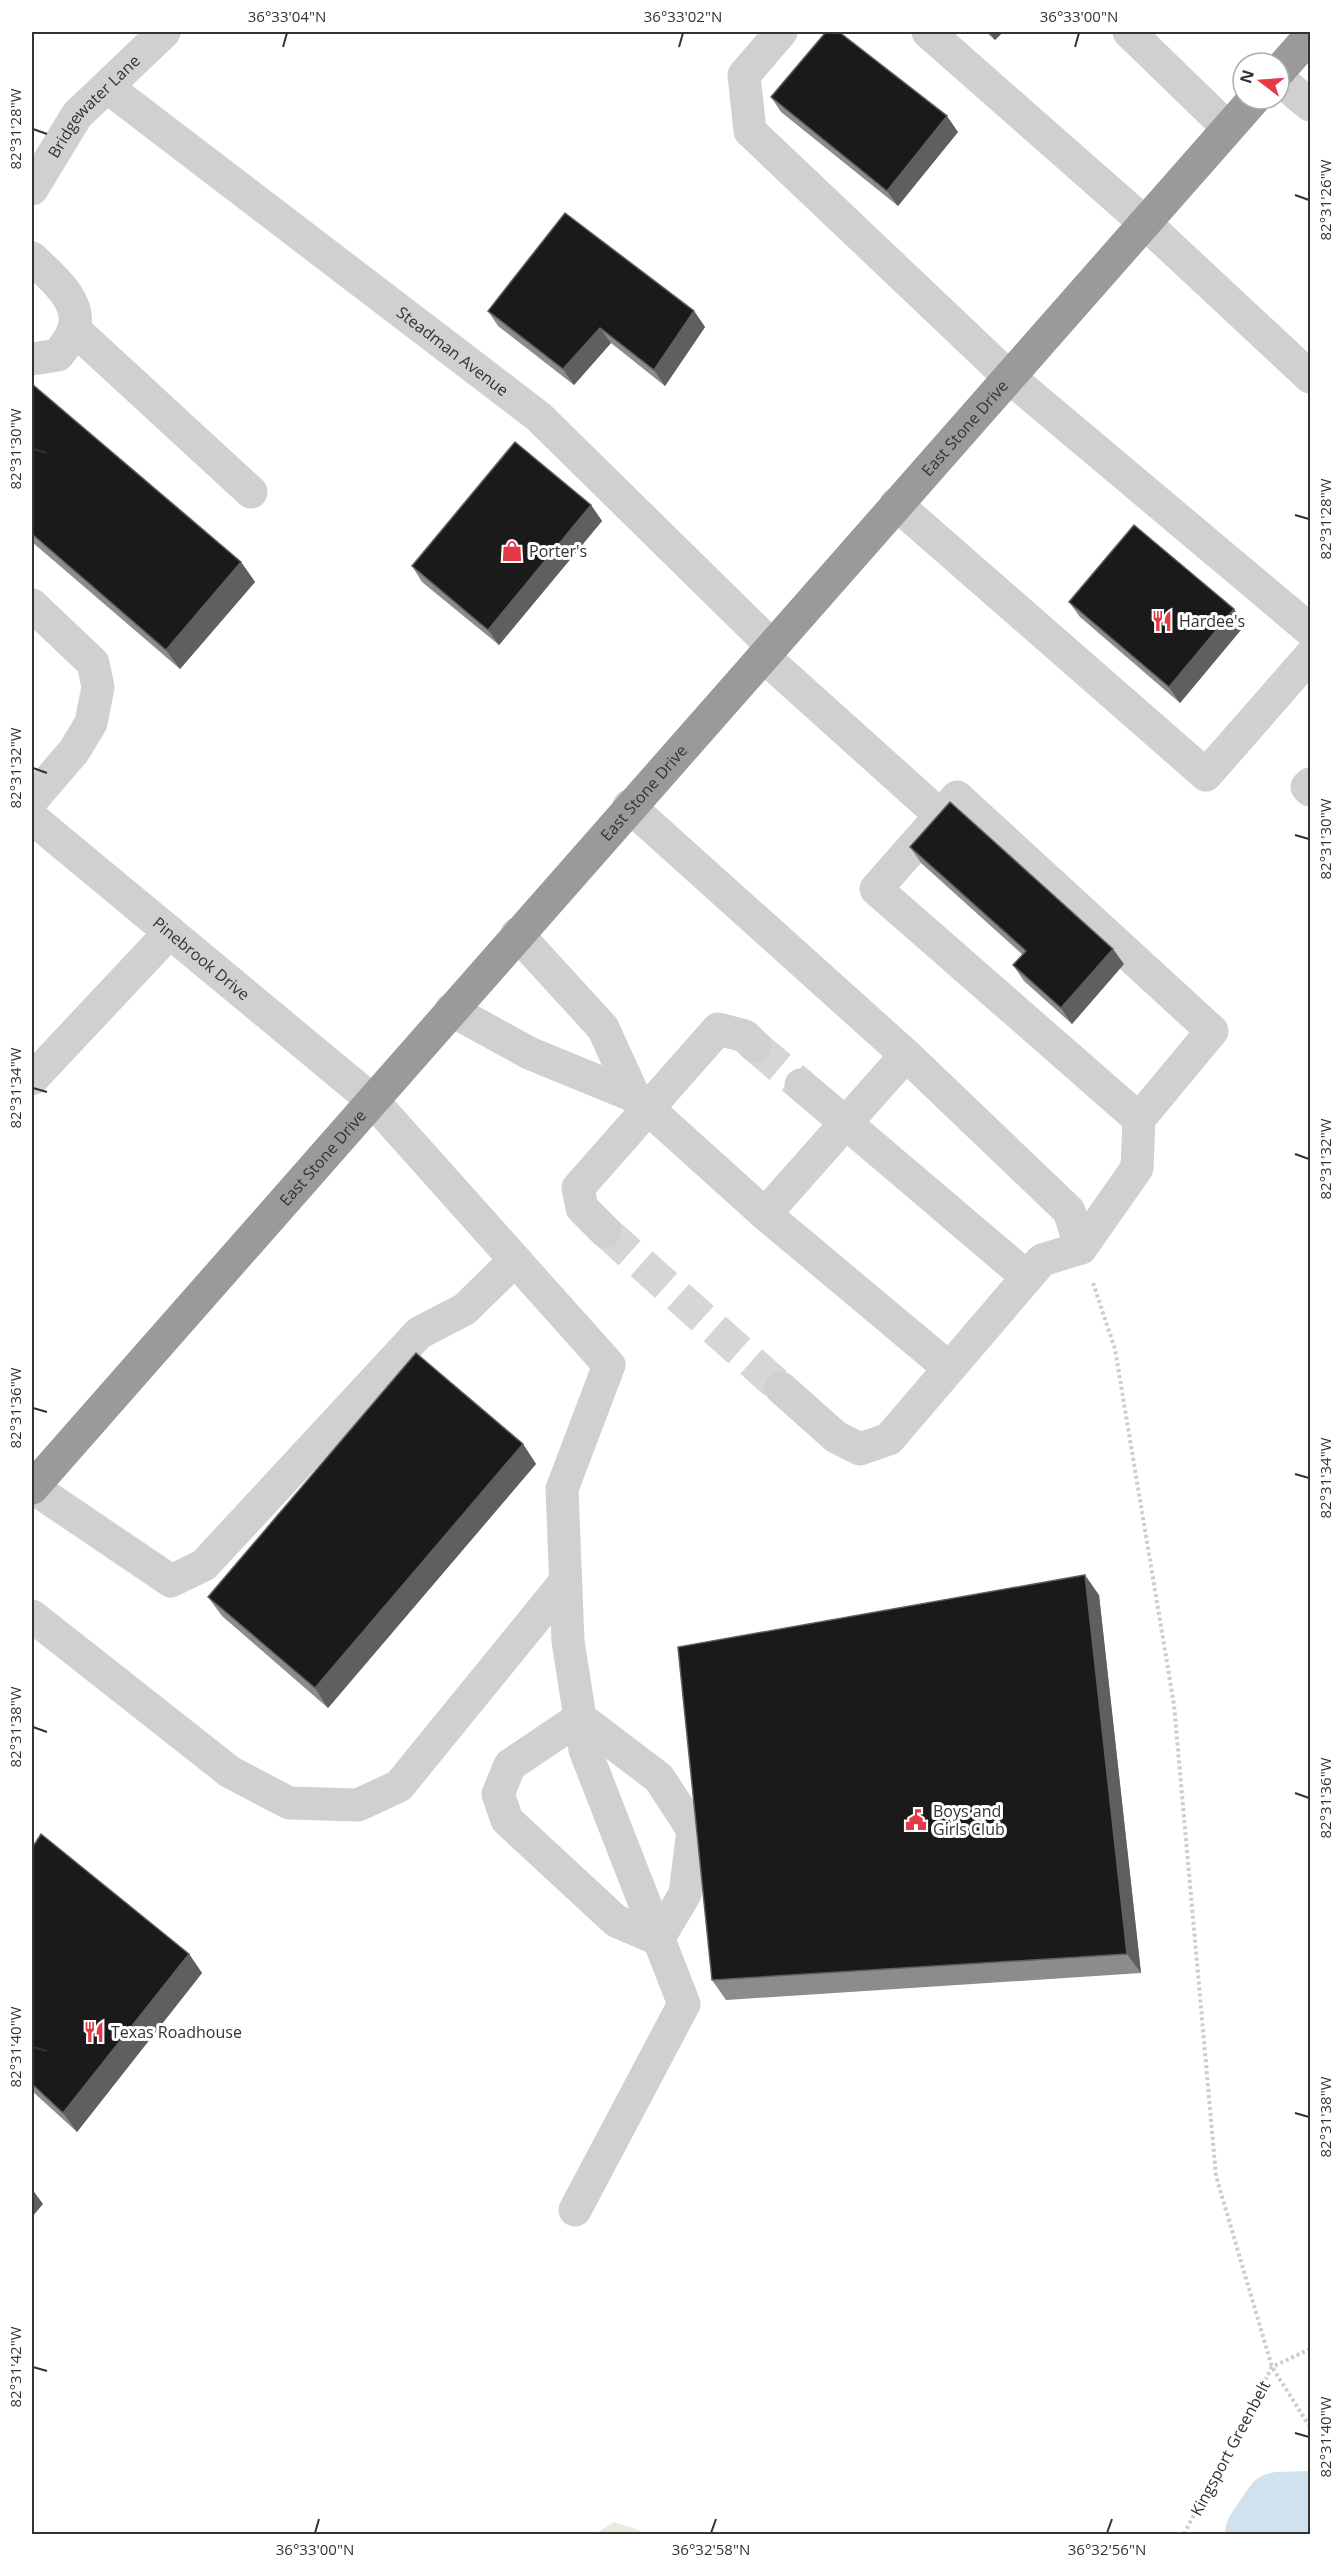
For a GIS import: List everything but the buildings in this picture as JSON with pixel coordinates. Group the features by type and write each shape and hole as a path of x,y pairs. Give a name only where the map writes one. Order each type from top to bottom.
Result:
{"highway":[{"path":"1291,58 1311,36"},
{"name":"East Stone Drive","path":"32,1487 1243,111"}],"street":[{"name":"Bridgewater Lane","path":"32,189 77,115 164,32"},
{"path":"781,32 744,75 750,131 1009,377 1311,630"},
{"path":"928,32 1145,223 1311,377"},
{"path":"1129,32 1228,128"},
{"name":"Steadman Avenue","path":"107,87 539,417 767,651 940,816"},
{"path":"1291,89 1311,105"},
{"path":"32,258 66,291 74,309 75,330 58,355 32,359"},
{"path":"75,330 251,492"},
{"path":"896,504 1206,775 1311,656"},
{"path":"32,605 93,663 98,687 91,723 74,751 32,800"},
{"path":"1311,784 1307,787 1311,790"},
{"path":"780,1388 836,1437 860,1449 889,1439 1042,1260 1081,1248 1137,1168 1139,1119 1212,1031 957,797 876,889 1139,1119"},
{"path":"629,807 906,1055 1069,1211 1081,1248"},
{"name":"Pinebrook Drive","path":"32,818 372,1100 609,1365 562,1489 565,1582"},
{"path":"32,1079 170,932"},
{"path":"517,934 603,1028 641,1102"},
{"path":"451,1010 530,1053 641,1102 765,1214 949,1368"},
{"path":"605,1231 582,1208 578,1188 641,1102 718,1029 745,1036 755,1046"},
{"path":"765,1214 906,1055"},
{"path":"801,1084 1027,1277"},
{"path":"32,1487 171,1581 204,1565 419,1333 465,1309 515,1260"},
{"path":"32,1616 230,1772 289,1803 358,1805 399,1786 565,1582"},
{"path":"565,1582 568,1641 585,1750 684,2004 575,2210"},
{"path":"580,1718 510,1765 498,1794 507,1820 616,1921 658,1939"},
{"path":"580,1718 659,1778 693,1830 685,1894 658,1939"}],"path":[{"path":"1081,1248 1115,1349 1174,1705 1216,2176 1272,2367 1311,2427"},
{"name":"Kingsport Greenbelt","path":"1184,2535 1272,2367 1311,2349"}],"shaded area":[{"path":"614,2522 639,2530 642,2534 595,2534"}],"waterway":[{"path":"1262,2534 1279,2509 1310,2508"}],"tunnel":[{"path":"755,1046 801,1085"},
{"path":"605,1231 781,1388"}],"place":[{"name":"Porter's","path":"512,551"},
{"name":"Hardee's","path":"1162,621"},
{"name":"Boys and Girls Club","path":"916,1820"},
{"name":"Texas Roadhouse","path":"94,2032"}]}
